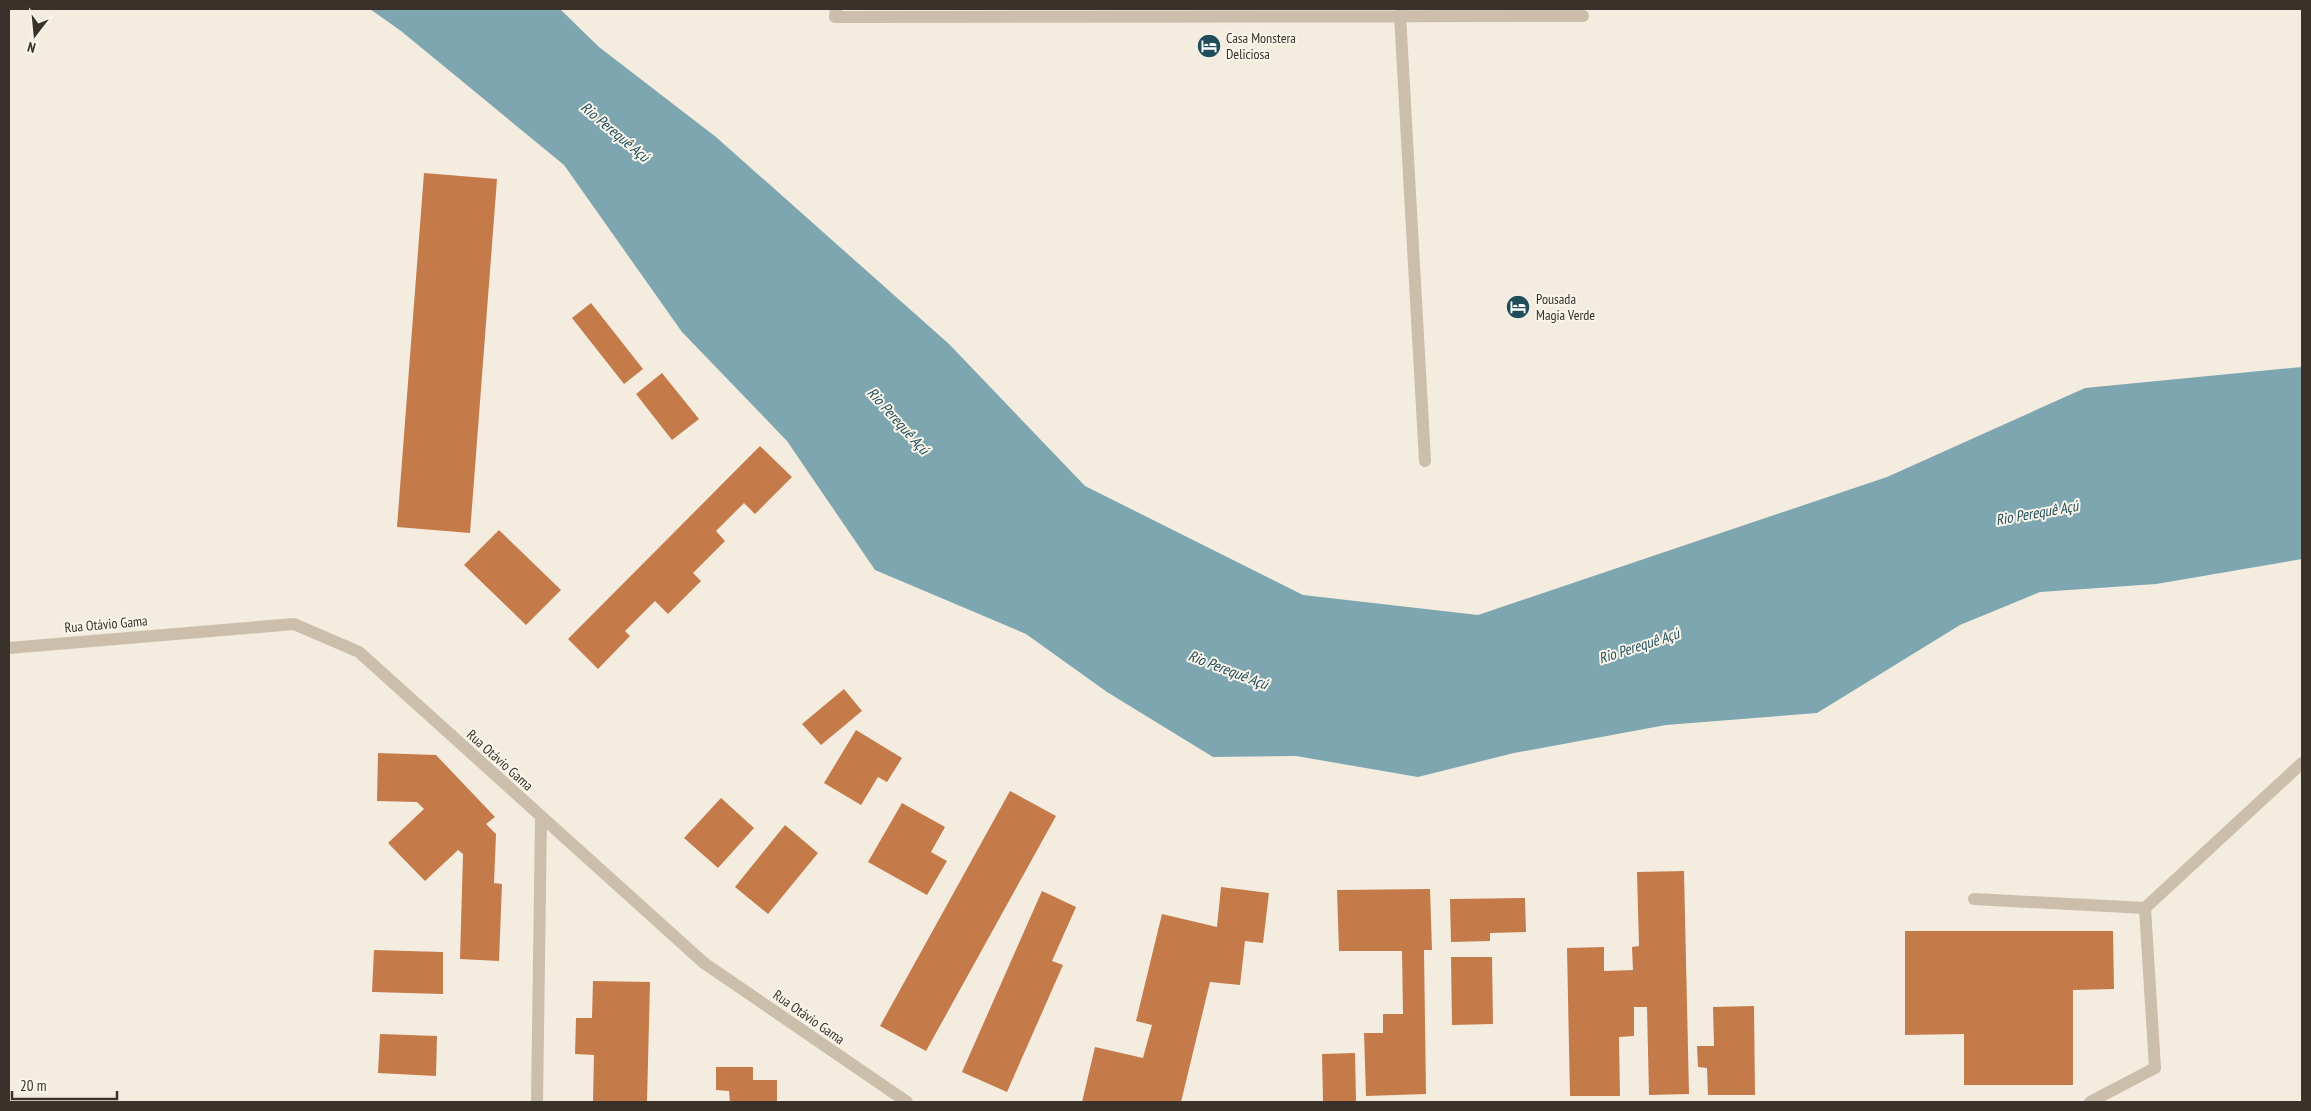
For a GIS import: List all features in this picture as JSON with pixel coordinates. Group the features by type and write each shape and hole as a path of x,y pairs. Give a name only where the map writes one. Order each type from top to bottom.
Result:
{"street":[{"path":"836,13 1583,16"},
{"path":"1400,16 1425,461"},
{"name":"Rua Otávio Gama","path":"9,648 294,624 359,652 704,963 907,1102"},
{"path":"1974,899 2145,908 2302,763"},
{"path":"537,1102 541,818"},
{"path":"2090,1102 2155,1068 2145,908"}],"water":[{"name":"Rio Perequê Açú","path":"370,9 560,9 599,47 716,137 949,344 1085,486 1303,595 1478,615 1887,477 2085,388 2302,367 2302,559 2156,584 2040,592 1960,625 1817,713 1666,725 1514,753 1418,777 1296,756 1213,757 1107,692 1026,634 875,570 787,441 682,332 564,165 401,31"}],"building":[{"path":"424,173 497,179 470,533 397,527"},
{"path":"591,303 643,369 624,384 572,318"},
{"path":"662,373 699,419 672,440 636,394"},
{"path":"760,446 792,477 755,514 744,503 716,531 725,541 693,573 701,581 668,614 655,601 625,631 630,636 598,669 568,639"},
{"path":"499,530 561,590 526,625 464,565"},
{"path":"844,689 862,711 821,745 802,724"},
{"path":"856,730 902,758 887,782 878,777 861,805 824,783"},
{"path":"378,753 436,755 495,817 486,824 496,834 494,883 502,884 499,961 460,959 463,854 458,850 425,881 388,843 424,809 417,802 377,801"},
{"path":"1010,791 1056,816 926,1051 880,1026"},
{"path":"721,798 754,828 718,868 684,838"},
{"path":"902,803 945,827 931,852 947,861 927,895 868,862"},
{"path":"785,825 818,853 768,914 735,887"},
{"path":"1684,871 1689,1094 1649,1095 1647,1007 1634,1007 1634,1036 1619,1037 1620,1096 1570,1096 1567,948 1604,947 1604,971 1633,970 1632,947 1639,946 1637,872"},
{"path":"1221,887 1269,893 1263,943 1245,941 1240,985 1210,982 1181,1102 1082,1102 1095,1047 1143,1058 1152,1025 1136,1021 1162,914 1217,927"},
{"path":"1430,889 1432,950 1424,950 1426,1094 1366,1096 1364,1033 1383,1033 1383,1014 1403,1014 1402,951 1339,951 1337,890"},
{"path":"1042,891 1076,907 1052,961 1063,965 1007,1092 962,1072"},
{"path":"1525,898 1526,932 1490,933 1490,941 1451,942 1450,899"},
{"path":"1905,931 2113,931 2114,989 2073,990 2073,1085 1964,1085 1964,1034 1905,1035"},
{"path":"374,950 443,952 443,994 372,992"},
{"path":"1451,957 1492,957 1493,1024 1452,1025"},
{"path":"593,981 650,982 647,1102 593,1102 594,1055 575,1054 576,1018 592,1018"},
{"path":"1754,1006 1755,1095 1708,1095 1707,1068 1698,1067 1697,1046 1714,1046 1713,1007"},
{"path":"380,1034 437,1036 436,1076 378,1073"},
{"path":"1355,1053 1356,1102 1323,1102 1322,1054"},
{"path":"716,1067 753,1067 753,1080 777,1080 777,1102 730,1102 729,1091 716,1090"}],"place":[{"name":"Casa Monstera Deliciosa","path":"1209,46"},
{"name":"Pousada Magia Verde","path":"1518,307"}]}
